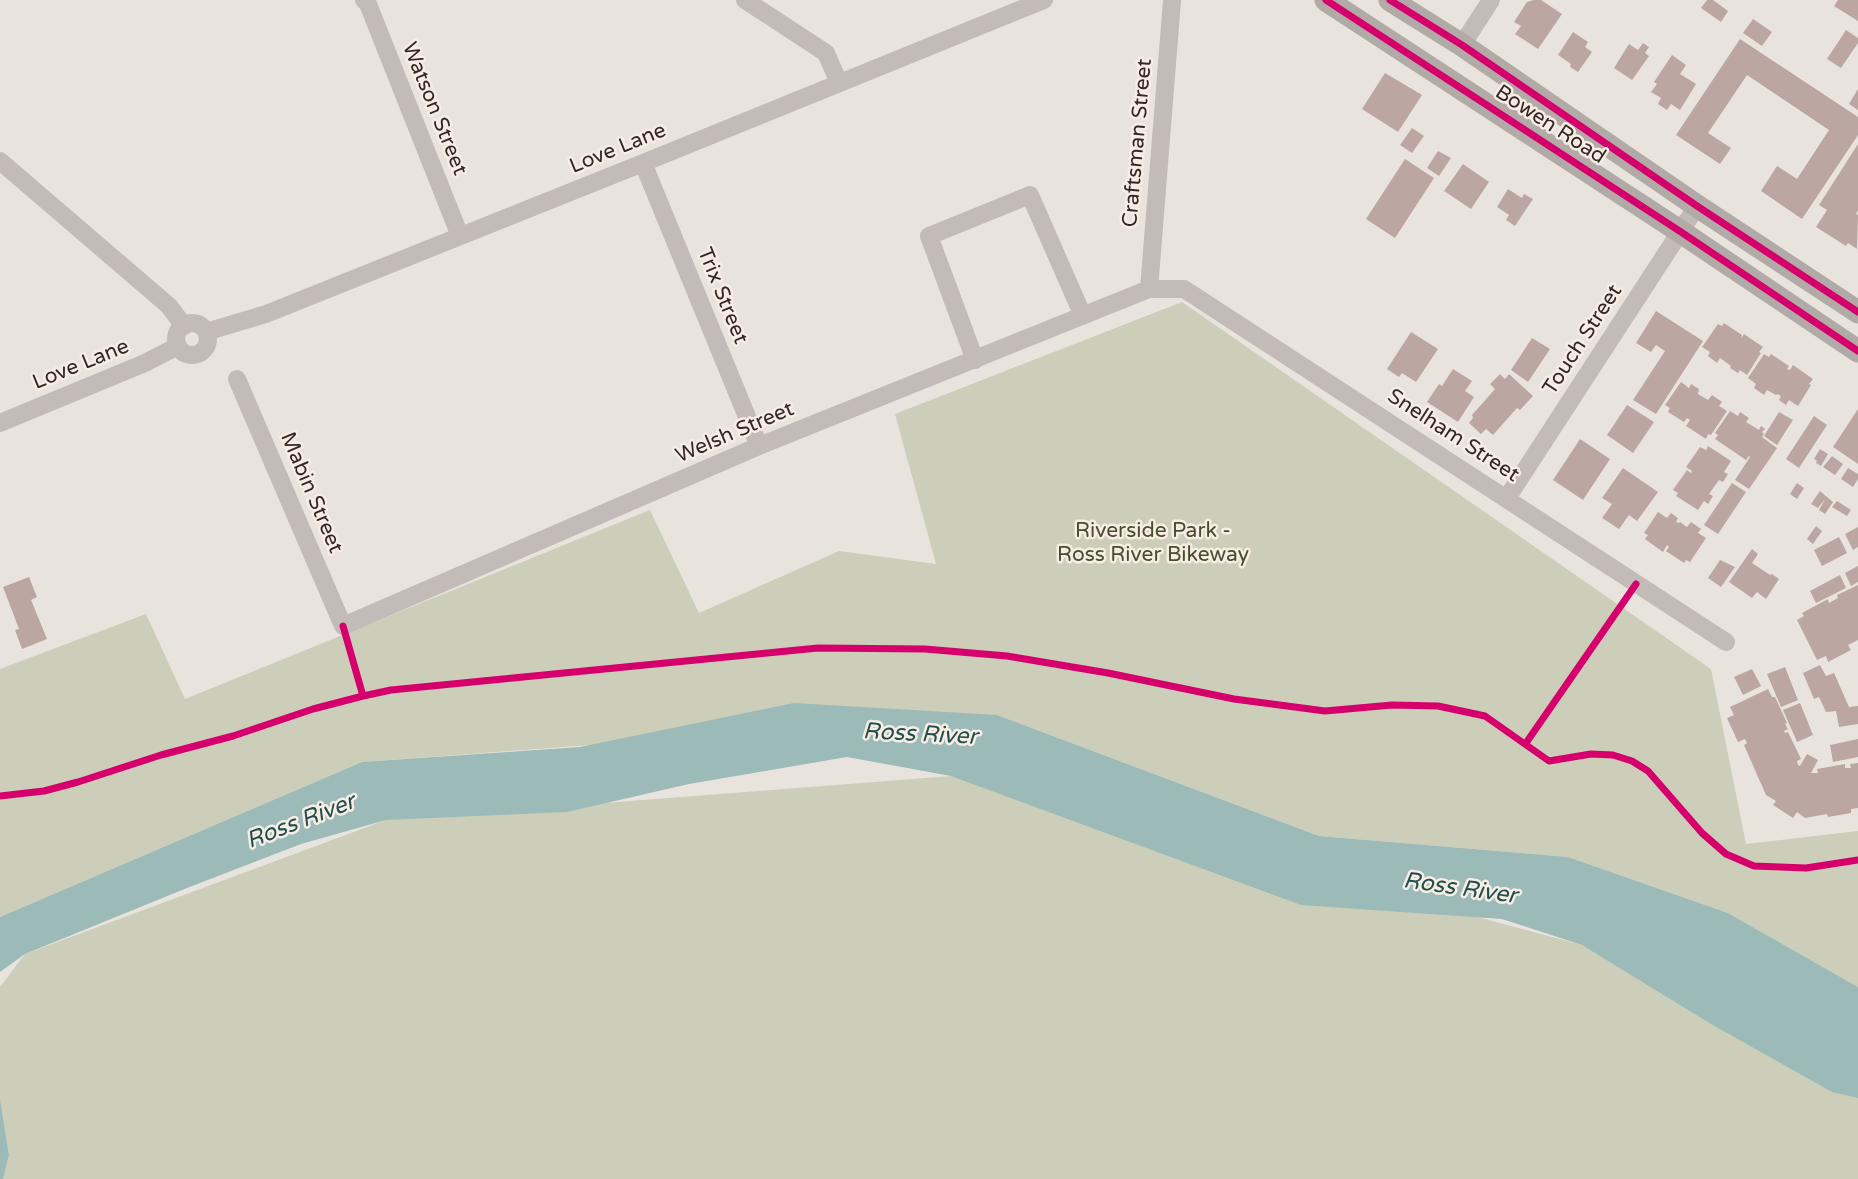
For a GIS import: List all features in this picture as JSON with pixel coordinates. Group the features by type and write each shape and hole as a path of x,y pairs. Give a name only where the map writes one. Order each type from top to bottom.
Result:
{"main road":[{"name":"Bowen Road","path":"1326,0 1858,351"},
{"name":"Bowen Road","path":"1390,0 1462,45 1696,206 1858,312"}],"street":[{"path":"745,0 826,53 839,83"},
{"name":"Love Lane","path":"206,332 266,314 1044,0"},
{"path":"1462,45 1491,0"},
{"name":"Watson Street","path":"367,1 460,236"},
{"name":"Craftsman Street","path":"1149,289 1172,1"},
{"path":"0,160 169,306 184,326"},
{"name":"Trix Street","path":"643,163 759,446"},
{"path":"975,359 929,236 1030,195 1083,316"},
{"name":"Touch Street","path":"1507,498 1696,206"},
{"name":"Welsh Street","path":"343,626 759,446 1149,289"},
{"name":"Snelham Street","path":"1149,289 1184,289 1726,642"},
{"path":"197,324 206,332 208,342 198,354 189,355 178,346 176,337 184,326 197,324"},
{"name":"Love Lane","path":"0,423 145,363 178,346"},
{"name":"Mabin Street","path":"237,379 343,626"}],"green space":[{"name":"Riverside Park - Ross River Bikeway","path":"1182,302 1711,669 1746,844 1858,831 1858,987 1728,913 1568,857 1319,836 997,715 362,762 0,917 0,669 146,614 185,699 650,510 699,613 839,551 936,564 895,414"},
{"path":"951,776 1582,945 1858,1095 1858,1179 3,1179 9,1155 0,1099 0,987 25,954 386,820"}],"water":[{"name":"Ross River","path":"794,703 997,715 1319,836 1568,857 1728,913 1858,987 1858,1098 1832,1092 1711,1024 1582,945 1502,919 1301,905 951,776 847,757 689,784 567,812 386,820 301,844 187,888 25,954 0,972 0,917 362,762 580,747"},
{"path":"0,1099 9,1155 3,1179 0,1179"}],"building":[{"path":"1541,0 1562,14 1538,49 1515,34 1521,26 1514,22 1527,2"},
{"path":"1707,0 1713,0 1728,11 1721,22 1701,8"},
{"path":"1838,0 1858,0 1858,21 1834,6"},
{"path":"1753,19 1772,32 1762,46 1743,33"},
{"path":"1846,30 1858,38 1858,43 1841,68 1827,59"},
{"path":"1573,32 1588,42 1585,47 1592,52 1578,72 1558,55"},
{"path":"1740,39 1858,117 1858,135 1802,219 1761,191 1777,166 1797,179 1829,130 1747,75 1708,133 1731,148 1720,164 1676,135"},
{"path":"1643,43 1649,47 1645,53 1649,56 1632,80 1614,68 1629,44 1638,50"},
{"path":"1672,55 1686,65 1680,74 1696,84 1680,110 1671,104 1667,110 1658,104 1661,98 1651,92 1657,84 1654,82"},
{"path":"1385,73 1422,95 1398,132 1362,109"},
{"path":"1858,89 1858,110 1849,104"},
{"path":"1412,128 1424,136 1412,153 1400,145"},
{"path":"1858,144 1857,249 1848,243 1846,246 1816,227 1827,210 1819,205"},
{"path":"1438,151 1451,158 1439,176 1427,168"},
{"path":"1405,159 1434,178 1395,238 1366,219"},
{"path":"1463,164 1489,182 1471,209 1444,191"},
{"path":"1508,189 1522,198 1524,194 1533,199 1515,226 1506,220 1509,215 1497,207"},
{"path":"1656,311 1703,341 1656,414 1633,400 1665,351 1656,345 1651,352 1636,343"},
{"path":"1724,323 1742,335 1741,339 1744,334 1763,347 1747,375 1730,368 1731,366 1720,358 1717,363 1708,356 1710,352 1702,347 1718,324 1722,326"},
{"path":"1411,332 1438,349 1416,382 1402,373 1399,377 1387,369"},
{"path":"1532,338 1550,349 1528,382 1511,370"},
{"path":"1764,354 1769,357 1771,354 1789,366 1787,369 1790,370 1793,365 1813,379 1798,406 1789,400 1786,405 1779,400 1781,396 1767,390 1764,395 1754,388 1756,384 1748,378"},
{"path":"1453,369 1472,381 1465,391 1474,397 1458,422 1427,402"},
{"path":"1500,374 1505,379 1509,374 1533,396 1520,410 1517,408 1493,435 1486,429 1481,434 1469,423 1472,415 1495,389 1490,384"},
{"path":"1681,382 1689,388 1691,384 1699,389 1698,394 1708,400 1712,395 1722,402 1719,406 1727,411 1706,439 1686,426 1690,420 1687,418 1684,422 1668,412 1670,408 1665,405"},
{"path":"1627,405 1654,422 1633,453 1607,435"},
{"path":"1858,409 1858,464 1833,447"},
{"path":"1730,411 1738,416 1740,412 1749,418 1746,422 1759,430 1761,426 1765,429 1762,437 1777,448 1749,489 1735,480 1750,457 1746,460 1715,439 1718,435 1715,433"},
{"path":"1779,412 1793,420 1777,445 1764,436"},
{"path":"1814,416 1827,425 1799,468 1786,459"},
{"path":"1580,439 1610,459 1583,500 1553,480"},
{"path":"1708,446 1731,461 1724,472 1728,474 1723,482 1719,480 1709,494 1713,496 1708,504 1704,501 1698,510 1676,496 1678,493 1673,490 1687,470 1691,473 1686,467 1700,447 1706,450"},
{"path":"1820,449 1828,454 1821,466 1814,459"},
{"path":"1832,456 1843,464 1835,475 1823,467"},
{"path":"1623,468 1658,492 1637,521 1629,515 1619,529 1602,518 1612,504 1602,498"},
{"path":"1848,468 1858,474 1853,487 1841,479"},
{"path":"1732,483 1746,492 1718,534 1704,525"},
{"path":"1797,483 1804,488 1797,499 1790,494"},
{"path":"1820,491 1833,502 1825,514 1819,510 1825,499 1818,508 1811,504"},
{"path":"1837,501 1851,510 1847,516 1832,507"},
{"path":"1658,512 1667,518 1671,513 1678,518 1676,522 1687,527 1691,522 1701,529 1698,533 1706,538 1690,562 1686,560 1684,563 1666,551 1669,547 1667,545 1663,552 1645,539 1648,535 1644,533"},
{"path":"1816,526 1822,531 1813,544 1807,539"},
{"path":"1858,527 1858,547 1853,550 1845,534"},
{"path":"1839,537 1847,553 1822,566 1814,550"},
{"path":"1752,549 1758,554 1752,563 1779,579 1766,599 1757,592 1752,598 1729,582"},
{"path":"1720,560 1735,567 1721,587 1708,578"},
{"path":"1858,566 1858,582 1851,586 1845,573"},
{"path":"1840,575 1846,588 1816,603 1810,591"},
{"path":"29,577 37,597 31,600 47,639 22,649 15,630 19,629 3,587"},
{"path":"1858,585 1858,640 1848,645 1851,650 1828,662 1826,656 1817,660 1797,620 1804,616 1802,613 1828,599 1829,603 1838,598 1837,595"},
{"path":"1820,665 1826,676 1834,673 1849,707 1858,706 1858,724 1839,727 1836,711 1826,712 1819,697 1814,699 1803,673"},
{"path":"1785,667 1798,700 1781,707 1767,674"},
{"path":"1752,669 1761,686 1743,695 1734,677"},
{"path":"1768,689 1772,697 1775,697 1787,723 1785,724 1788,729 1784,731 1788,732 1801,759 1797,761 1798,765 1800,766 1807,754 1818,760 1811,773 1818,773 1817,769 1845,764 1845,768 1851,768 1850,764 1858,763 1858,808 1851,809 1851,813 1805,818 1797,812 1793,818 1773,805 1776,801 1766,795 1744,745 1747,743 1745,739 1738,742 1727,718 1734,715 1730,707"},
{"path":"1800,703 1813,735 1797,742 1783,710"},
{"path":"1858,739 1858,757 1833,762 1830,745"}],"cycle path":[{"path":"1326,0 1858,351"},
{"path":"1390,0 1462,45 1697,206 1858,312"},
{"path":"1526,743 1636,584"},
{"path":"343,626 363,696 391,690 818,648 925,649 1007,656 1234,699 1325,711 1392,705 1438,706 1485,716 1549,761 1591,754 1613,755 1632,761 1648,771 1702,833 1726,854 1754,866 1806,868 1858,860"},
{"path":"0,796 44,791 78,782 363,696"}]}
